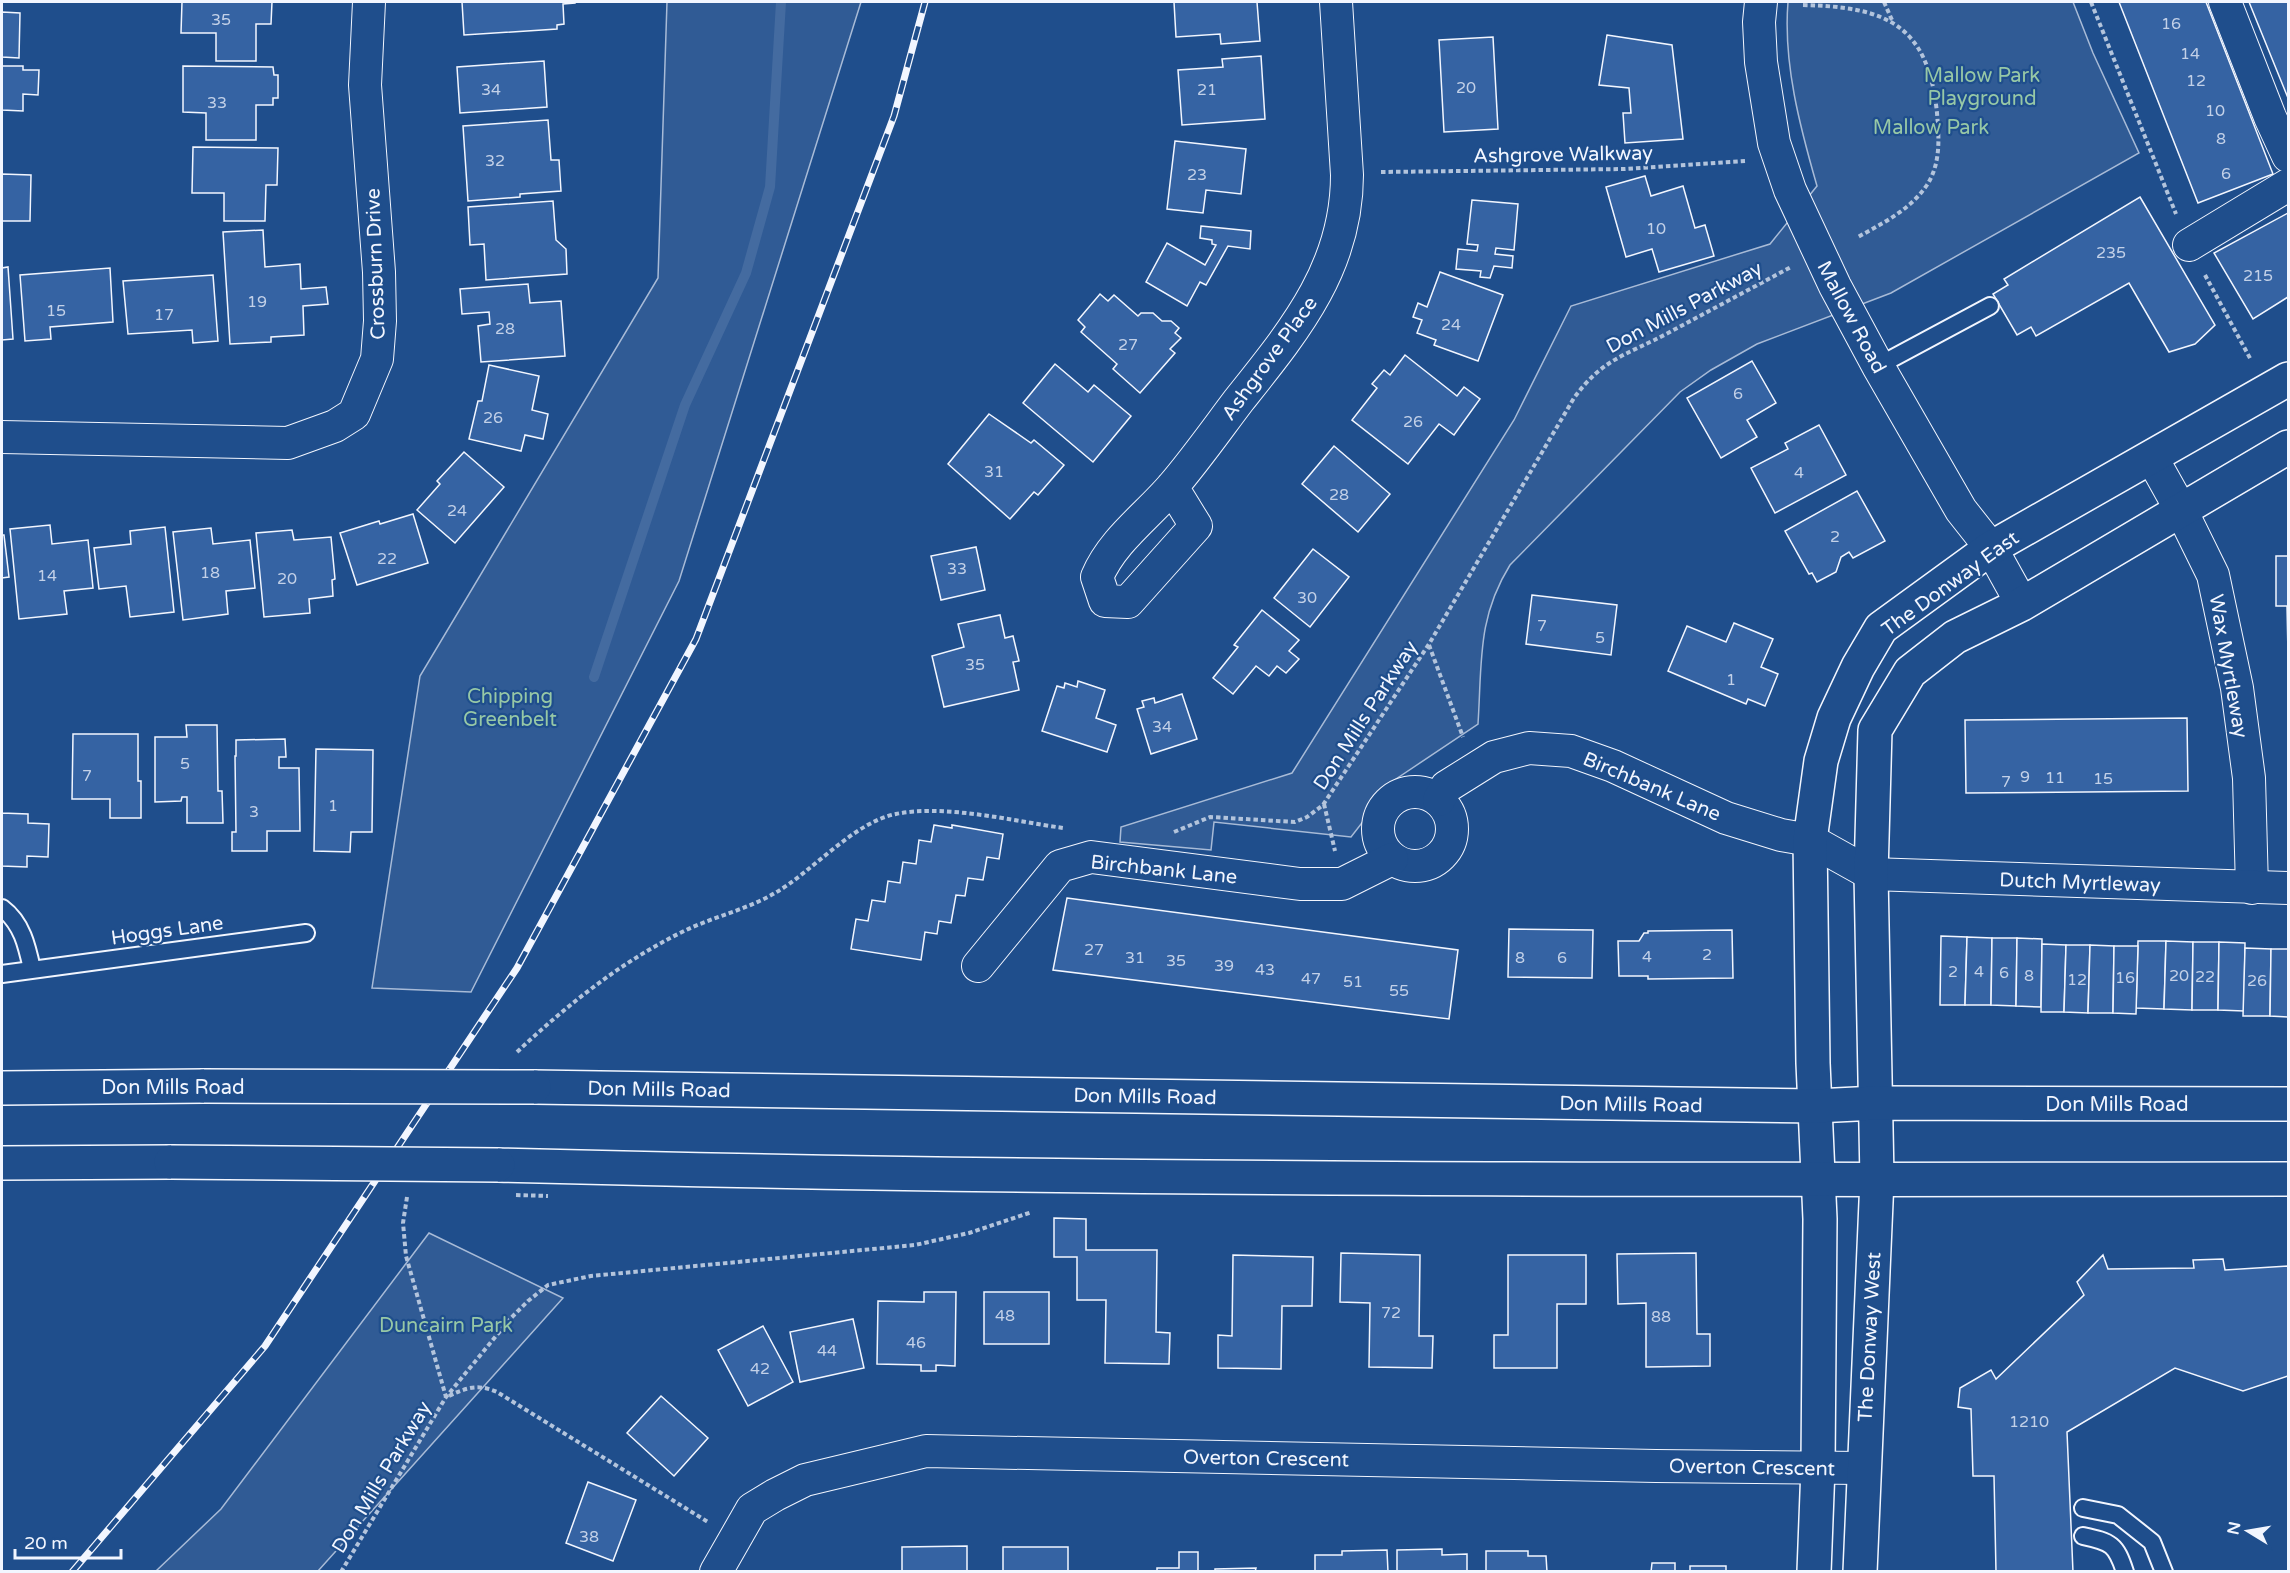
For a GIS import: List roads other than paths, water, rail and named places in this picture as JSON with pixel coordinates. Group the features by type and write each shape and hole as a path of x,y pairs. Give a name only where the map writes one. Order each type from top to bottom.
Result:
{"main road":[{"name":"The Donway East","path":"1816,1106 1813,1063 1810,840 1821,761 1834,718 1858,667 1881,628 1991,549 2289,379"},
{"path":"1876,1103 1871,874 1875,730 1910,672 1955,637 2022,604 2289,447"},
{"name":"Don Mills Road","path":"2,1088 534,1087 1816,1106 1876,1103 2289,1104"},
{"name":"The Donway West","path":"1860,1572 1877,1179 1876,1103"},
{"path":"1814,1572 1818,1467 1819,1181 1816,1106"},
{"path":"2,1162 498,1165 1186,1177 1819,1181 2289,1179"}],"street":[{"name":"Crossburn Drive","path":"2,437 288,443 335,426 354,414 377,359 380,321 379,272 365,84 369,2"},
{"name":"Ashgrove Place","path":"1172,487 1280,349 1315,297 1337,246 1347,201 1347,175 1336,2"},
{"name":"Mallow Road","path":"1761,2 1761,62 1774,143 1790,190 1818,253 1878,366 1961,510 1991,549 2022,604"},
{"path":"2225,2 2270,117 2289,156"},
{"path":"2189,245 2289,185"},
{"name":"Wax Myrtleway","path":"2152,458 2213,575 2236,688 2249,778 2252,888"},
{"name":"Birchbank Lane","path":"1439,800 1446,787 1494,758 1529,748 1571,752 1613,766 1726,818 1781,835 1810,840 1871,874"},
{"path":"1414,791 1427,793 1439,800 1447,809 1451,821 1452,836 1443,853 1433,862 1421,866 1404,865 1392,859 1385,851 1378,829 1379,816 1386,806 1401,794 1414,791"},
{"name":"Birchbank Lane","path":"978,966 1060,866 1091,857 1300,884 1342,884 1392,859"},
{"name":"Dutch Myrtleway","path":"1871,874 2289,888"},
{"name":"Overton Crescent","path":"716,1572 752,1509 805,1479 926,1451 1863,1468"}],"lane":[{"path":"1878,366 1990,306"},
{"path":"2,908 12,915 26,942 32,969"},
{"name":"Hoggs Lane","path":"2,974 306,933"},
{"path":"2083,1508 2118,1515 2135,1528 2152,1542 2164,1572"},
{"path":"2083,1536 2100,1540 2118,1551 2125,1572"}],"waterway":[{"path":"594,677 685,405 746,273 770,187 781,2"}],"railway":[{"path":"72,1572 265,1346 517,968 696,639 894,116 925,2"}],"park label":[{"name":"Mallow Park Playground","path":"1982,86"},
{"name":"Mallow Park","path":"1931,127"},
{"name":"Chipping Greenbelt","path":"510,708"},
{"name":"Duncairn Park","path":"446,1325"}]}
